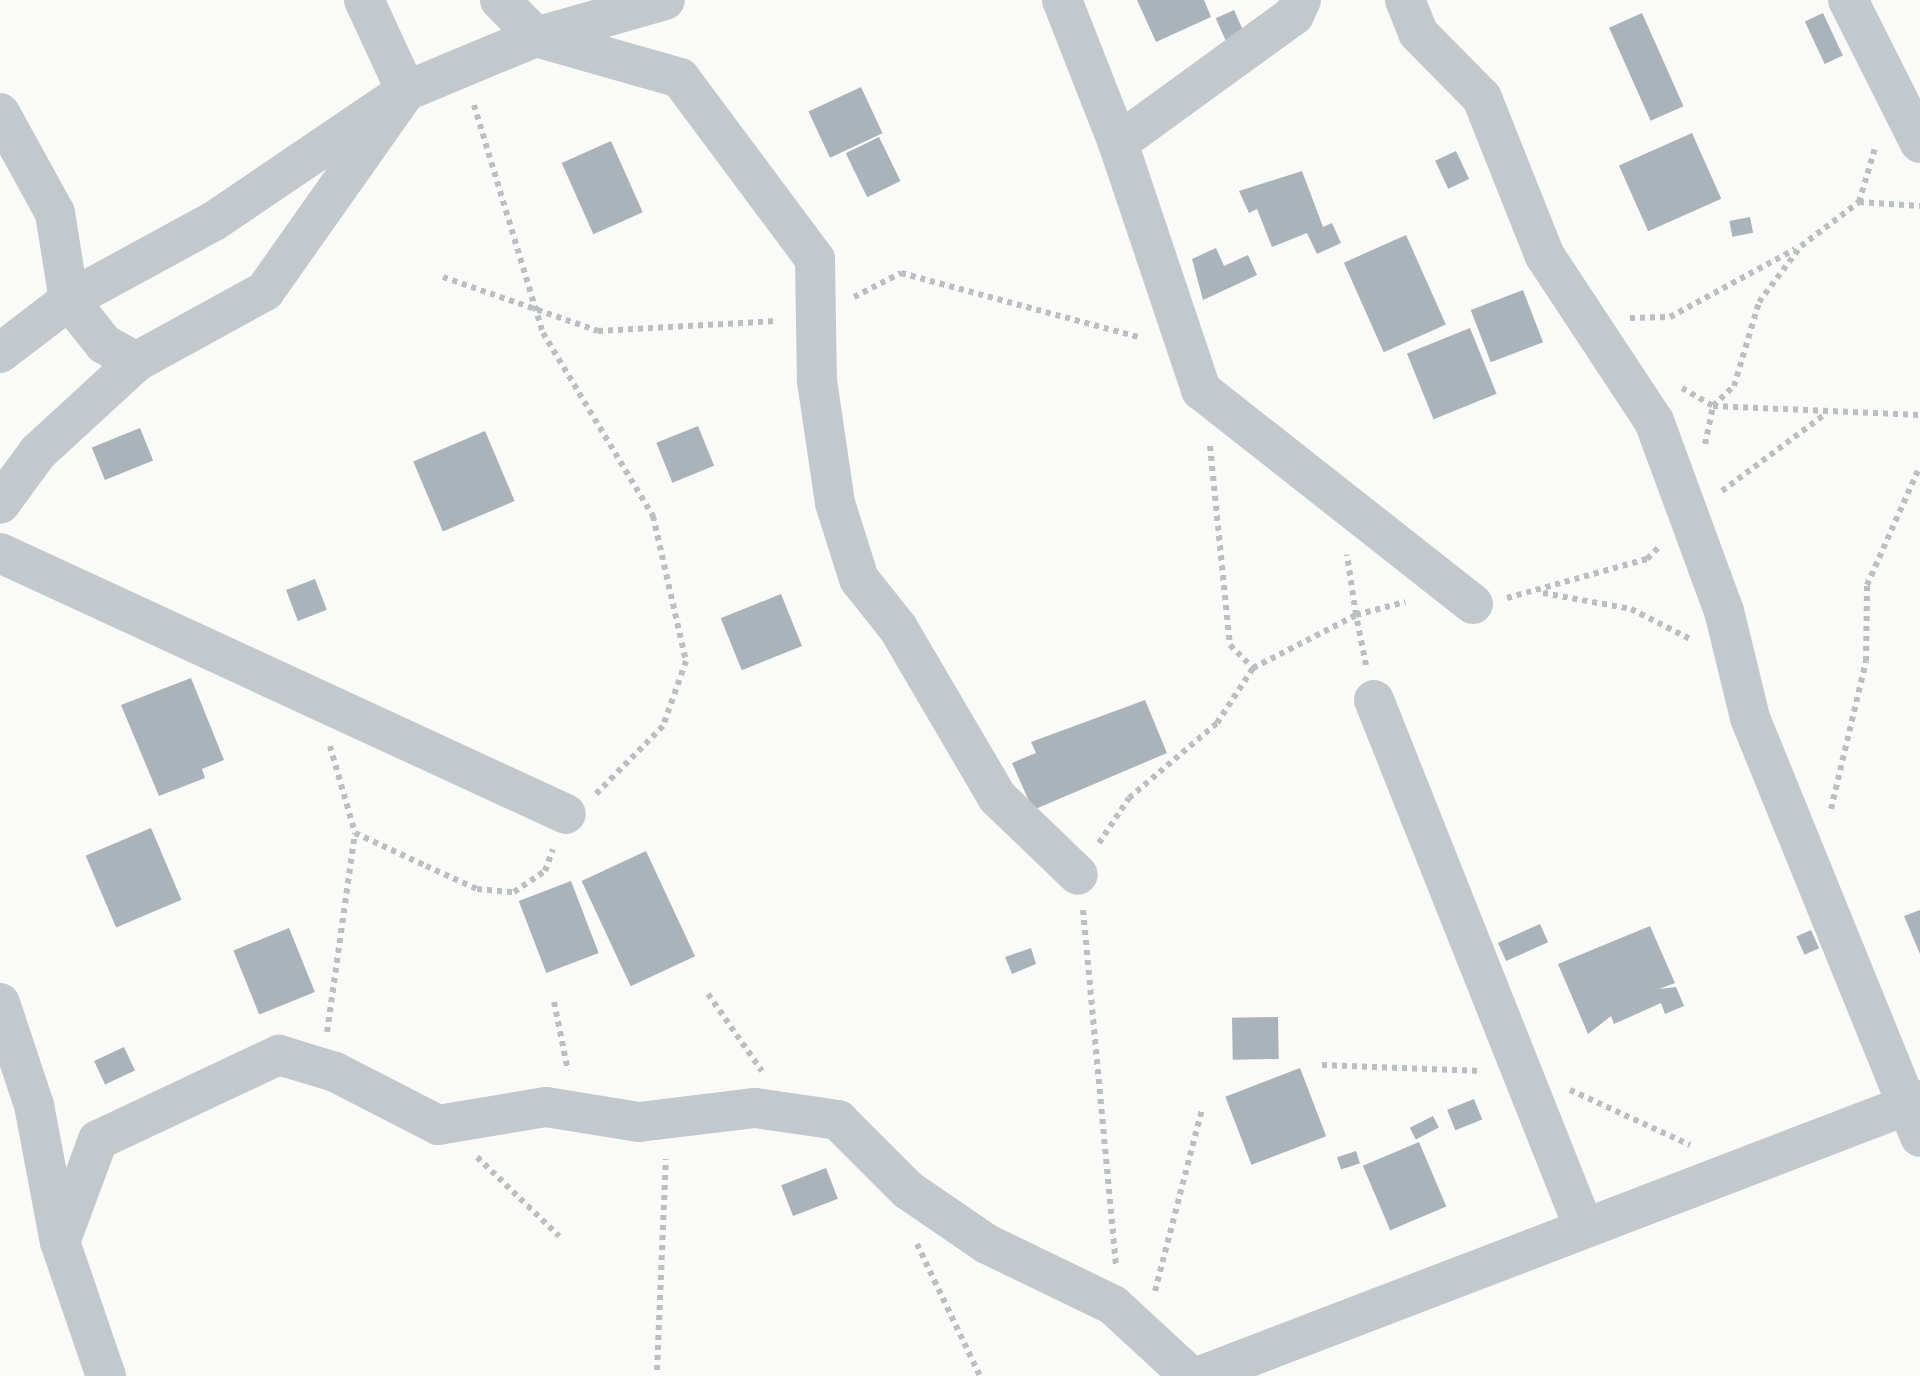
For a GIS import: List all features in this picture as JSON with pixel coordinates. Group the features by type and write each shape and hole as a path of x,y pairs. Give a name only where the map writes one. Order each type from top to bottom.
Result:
{"street":[{"path":"364,0 406,90"},
{"path":"500,0 536,37 680,78 815,260 818,382 835,503 860,579 898,628 997,797 1078,875"},
{"path":"0,353 68,300 214,221 406,90 536,37 665,0"},
{"path":"1062,0 1118,143 1201,390 1473,604"},
{"path":"1118,143 1294,15 1301,0"},
{"path":"1200,1376 1584,1228 1915,1114 1812,878 1736,663 1690,514 1654,421 1618,358 1545,256 1482,98 1418,33 1405,0"},
{"path":"1848,0 1920,142"},
{"path":"0,504 38,452 136,362 265,290 406,90"},
{"path":"0,112 55,213 68,300 104,344 136,362"},
{"path":"0,553 566,814"},
{"path":"1374,700 1584,1228"},
{"path":"0,1003 34,1105 60,1242 106,1376"},
{"path":"60,1242 98,1140 278,1055 326,1068 438,1125 546,1107 670,1118 754,1108 838,1120 908,1190 988,1244 1113,1305 1190,1376"}],"path":[{"path":"355,833 477,888 514,892 544,871 566,814 663,726 686,661 653,516 543,333 491,180 465,67"},
{"path":"1590,318 1670,317 1800,246 1859,202 1900,96"},
{"path":"1859,202 1920,206"},
{"path":"1690,514 1713,406 1734,386 1758,302 1800,246"},
{"path":"1618,358 1713,406 1826,414 1920,415"},
{"path":"1201,390 1224,533 1230,645 1253,668"},
{"path":"1202,1109 1153,1296 1113,1305 1118,1233 1078,875 1129,798 1217,723 1253,668 1356,614 1390,603 1473,604 1542,592 1646,559 1690,514 1826,414"},
{"path":"1812,878 1853,736 1866,661 1867,585 1920,466"},
{"path":"1338,499 1374,700"},
{"path":"1542,592 1631,609 1736,663"},
{"path":"317,702 355,833 333,953 326,1068"},
{"path":"708,994 779,1084"},
{"path":"554,1002 567,1069 596,1114"},
{"path":"657,1370 670,1118"},
{"path":"438,1125 558,1236"},
{"path":"908,1190 905,1219 980,1376"}],"building":[{"path":"1137,0 1204,0 1211,17 1156,42"},
{"path":"1234,10 1245,35 1227,43 1216,18"},
{"path":"1642,13 1683,106 1651,121 1609,28"},
{"path":"1823,13 1843,56 1825,64 1805,21"},
{"path":"861,87 883,133 830,158 808,112"},
{"path":"1692,133 1721,199 1648,231 1619,166"},
{"path":"879,137 900,181 867,197 846,153"},
{"path":"611,141 643,212 593,234 562,163"},
{"path":"1456,151 1469,179 1448,189 1435,161"},
{"path":"1302,171 1323,227 1332,223 1341,243 1317,254 1307,233 1272,247 1257,209 1249,213 1239,191"},
{"path":"1750,217 1753,233 1732,237 1729,221"},
{"path":"1406,235 1446,325 1384,352 1344,263"},
{"path":"1216,248 1224,266 1248,255 1257,275 1203,300 1192,259"},
{"path":"1523,290 1543,342 1491,362 1471,310"},
{"path":"1470,328 1497,394 1434,419 1407,353"},
{"path":"698,426 714,466 672,483 656,443"},
{"path":"140,428 153,460 105,480 92,447"},
{"path":"485,431 515,501 443,531 413,461"},
{"path":"315,579 327,610 298,621 286,590"},
{"path":"781,594 802,646 742,670 721,618"},
{"path":"191,678 224,760 202,769 205,778 159,796 121,705"},
{"path":"1145,700 1167,753 1033,810 1012,763 1036,753 1031,742"},
{"path":"151,828 181,900 116,928 86,856"},
{"path":"646,851 695,956 631,986 582,881"},
{"path":"571,881 599,953 546,973 519,901"},
{"path":"1920,910 1920,954 1904,916"},
{"path":"1540,924 1548,942 1506,961 1498,943"},
{"path":"1650,926 1675,983 1659,989 1676,987 1684,1006 1665,1014 1661,1003 1614,1024 1611,1016 1588,1034 1558,964"},
{"path":"289,928 315,992 259,1014 233,950"},
{"path":"1811,930 1819,948 1805,955 1796,937"},
{"path":"1031,948 1036,964 1012,974 1005,957"},
{"path":"1278,1017 1279,1059 1233,1060 1232,1018"},
{"path":"124,1047 135,1071 105,1085 94,1061"},
{"path":"1300,1068 1326,1136 1251,1165 1225,1097"},
{"path":"1474,1099 1482,1119 1455,1130 1447,1110"},
{"path":"1433,1116 1439,1128 1416,1139 1410,1128"},
{"path":"1419,1142 1446,1206 1390,1230 1363,1166"},
{"path":"1356,1151 1360,1163 1341,1170 1337,1157"},
{"path":"826,1168 838,1199 793,1216 781,1185"}]}
